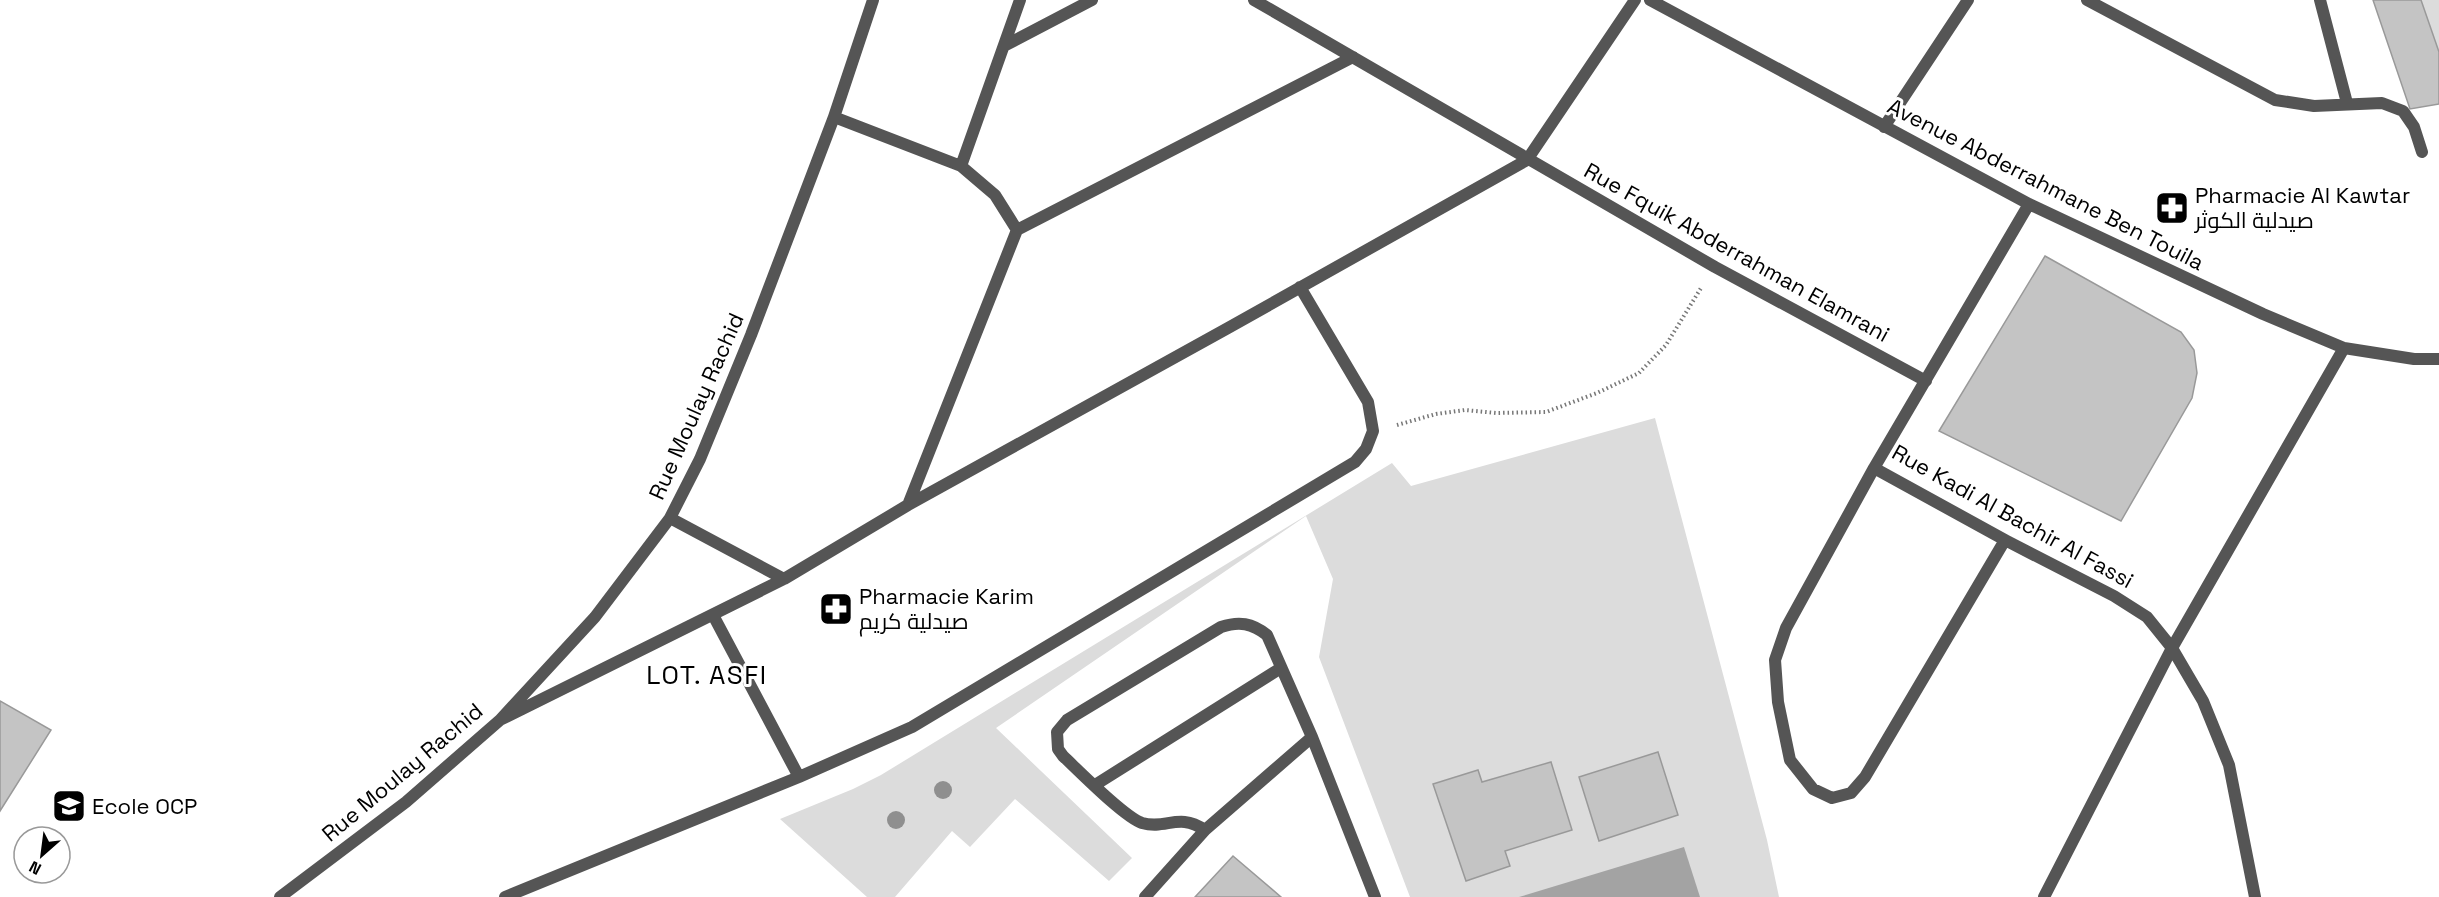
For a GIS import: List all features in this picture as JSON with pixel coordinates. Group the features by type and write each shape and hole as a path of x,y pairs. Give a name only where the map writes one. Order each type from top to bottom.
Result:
{"street":[{"name":"Rue Moulay Rachid","path":"280,897 406,802 500,720 595,617 670,518 700,459 752,335 834,117 873,0"},
{"path":"961,166 1020,0"},
{"path":"1004,46 1092,0"},
{"name":"Rue Fquik Abderrahman Elamrani","path":"1254,0 1715,267 1926,381"},
{"path":"500,720 784,579 908,505 1527,160 1635,0"},
{"name":"Avenue Abderrahmane Ben Touila","path":"1650,0 2029,204 2263,314 2344,348 2414,359 2439,359"},
{"path":"1884,127 1968,0"},
{"path":"2087,0 2275,100 2314,106 2382,103 2403,111 2414,127 2422,152"},
{"path":"2320,0 2347,103"},
{"path":"908,505 1017,230 1353,57"},
{"path":"834,117 961,166 995,195 1017,230"},
{"name":"Rue Kadi Al Bachir Al Fassi","path":"2029,204 1874,468 2005,540 2114,596 2147,617 2172,648 2204,701 2229,765 2255,897"},
{"path":"505,897 799,777 912,727 1355,462 1366,448 1373,431 1368,402 1300,287"},
{"path":"2044,897 2172,648 2344,348"},
{"path":"1874,468 1786,628 1774,660 1778,702 1790,760 1813,789 1832,798 1851,793 1864,777 2005,540"},
{"path":"670,518 784,579"},
{"path":"713,615 799,777"},
{"path":"1205,830 1186,821 1150,825 1132,819 1058,749 1057,732 1067,720 1221,627 1233,623 1258,628 1267,636 1312,737 1375,897"},
{"path":"1095,785 1281,668"},
{"path":"1145,897 1205,830 1312,737"}],"path":[{"path":"1373,431 1436,414 1465,410 1496,413 1546,412 1639,373 1666,345 1715,267"}],"shaded area":[{"path":"2421,0 2439,0 2439,52"},
{"path":"1655,418 1767,840 1779,897 1410,897 1319,657 1333,579 1306,516 996,728 1132,858 1109,881 1015,799 970,847 952,831 895,897 867,897 780,819 881,775 1392,463 1411,486"},
{"path":"1684,847 1700,897 1519,897"}],"building":[{"path":"2373,0 2421,0 2439,52 2439,104 2410,109"},
{"path":"2045,256 2181,332 2194,350 2197,373 2192,398 2121,521 1939,431"},
{"path":"0,701 51,730 0,811"},
{"path":"1658,752 1678,815 1599,841 1579,777"},
{"path":"1551,762 1572,830 1505,851 1510,866 1466,881 1433,784 1478,770 1482,782"},
{"path":"1233,856 1281,897 1195,897"}],"place":[{"name":"Pharmacie Al Kawtar صيدلية الكوثر","path":"2172,208"},
{"name":"Pharmacie Karim صيدلية كريم","path":"836,609"},
{"name":"Ecole OCP","path":"69,806"}],"district":[{"name":"LOT. ASFI","path":"707,675"}]}
